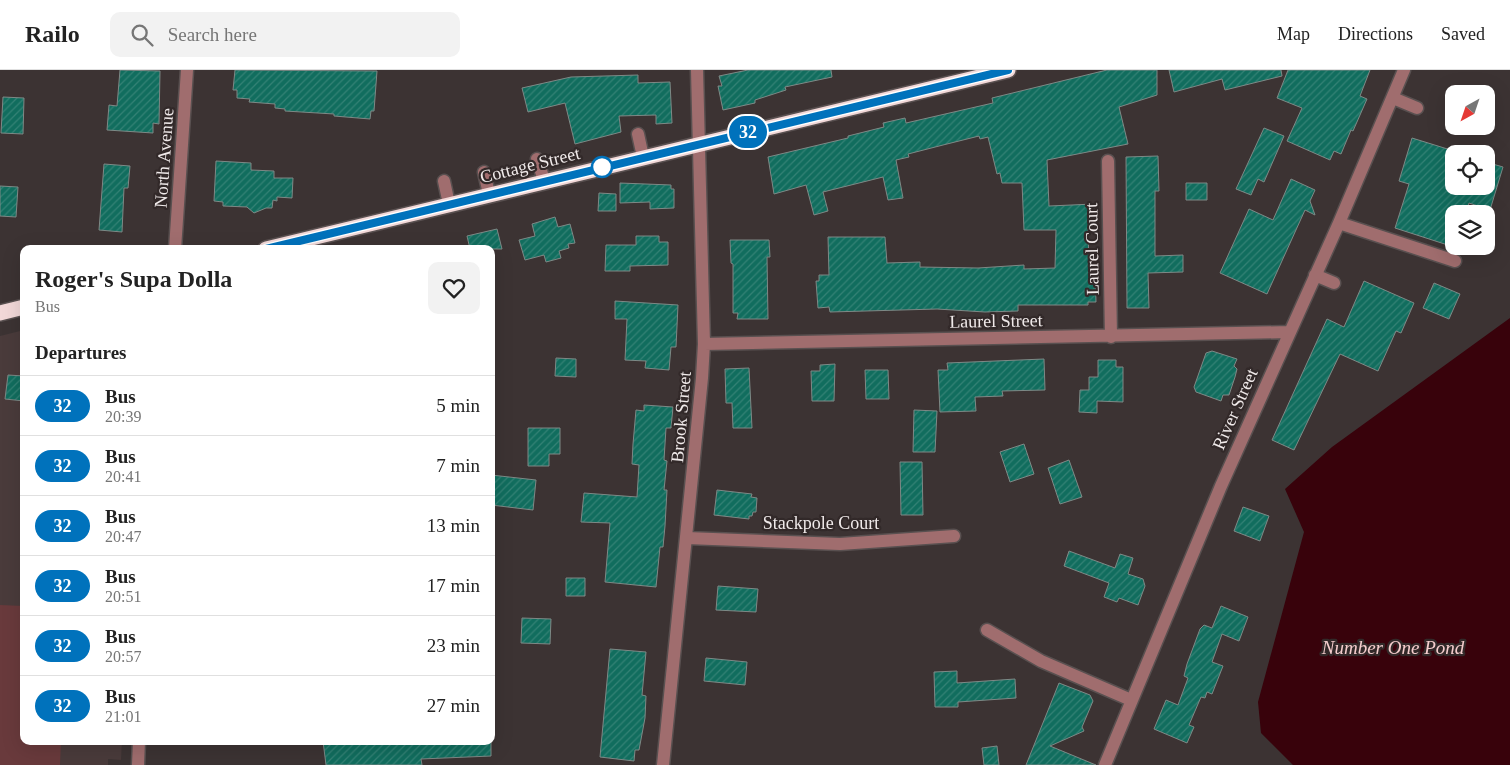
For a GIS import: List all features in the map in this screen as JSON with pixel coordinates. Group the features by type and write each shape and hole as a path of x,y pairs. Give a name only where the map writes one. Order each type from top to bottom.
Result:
{"highway":[{"name":"Cottage Street","path":"299,245 316,243 449,204 544,180 1005,70"},
{"path":"0,312 20,308"}],"street":[{"name":"North Avenue","path":"175,245 187,70"},
{"name":"Brook Street","path":"664,765 704,344 697,70"},
{"name":"River Street","path":"1105,765 1213,503 1339,223 1404,70"},
{"path":"1393,98 1417,108"},
{"path":"638,134 643,157"},
{"path":"537,159 544,180"},
{"name":"Laurel Court","path":"1108,160 1111,336"},
{"path":"484,172 488,194"},
{"path":"444,181 449,204"},
{"path":"1339,223 1455,262"},
{"path":"1315,275 1334,283"},
{"name":"Laurel Street","path":"704,344 1289,332"},
{"name":"Stackpole Court","path":"687,538 840,544 954,536"},
{"path":"987,630 1040,661 1132,700"},
{"path":"138,765 139,745"}],"shaded area":[{"path":"20,331 20,745 122,745 121,760 108,759 108,765 0,765 0,336"},
{"path":"0,605 20,606 20,745 61,745 60,765 0,765"}],"water":[{"name":"Number One Pond","path":"1510,318 1510,765 1293,765 1261,733 1258,702 1304,532 1285,489 1332,447"}],"building":[{"path":"120,70 160,71 159,124 153,123 153,133 107,130 109,105 117,106"},
{"path":"235,70 377,71 374,111 371,111 370,119 334,116 334,114 285,111 285,109 275,108 275,104 249,102 250,99 237,98 237,90 233,90"},
{"path":"748,70 831,70 832,77 785,87 786,90 755,100 755,103 723,110 718,86 722,86 719,76"},
{"path":"1107,70 1157,70 1157,95 1119,107 1128,144 1047,160 1049,206 1094,204 1095,229 1088,229 1089,268 1095,268 1096,302 1088,302 1088,305 1018,305 1018,311 985,312 937,309 830,312 829,307 818,308 816,281 819,281 819,275 829,275 828,237 885,237 887,263 920,262 920,267 978,268 1024,265 1024,269 1055,268 1056,230 1024,230 1022,183 1002,183 1000,173 997,174 988,137 980,139 979,136 943,145 908,154 909,157 896,160 903,198 888,200 883,177 823,192 828,211 814,215 806,185 774,194 768,157 848,138 848,136 884,127 883,123 905,118 906,123 993,103 992,98"},
{"path":"1169,70 1281,70 1282,76 1225,90 1222,79 1174,92"},
{"path":"1288,70 1370,70 1360,96 1367,99 1341,154 1334,151 1330,160 1287,141 1302,108 1277,98"},
{"path":"638,75 638,83 670,82 672,123 656,124 656,115 619,116 621,132 575,144 565,103 528,112 522,88 571,77"},
{"path":"3,97 24,98 23,134 1,133"},
{"path":"1264,128 1284,136 1264,182 1258,179 1251,195 1236,189"},
{"path":"1412,138 1445,148 1445,195 1495,195 1492,205 1469,203 1468,205 1445,205 1445,244 1395,228 1409,184 1399,181"},
{"path":"1158,156 1159,191 1155,191 1155,256 1183,255 1183,272 1148,273 1149,308 1127,308 1126,157"},
{"path":"216,161 251,163 251,170 274,171 274,178 293,178 292,198 277,197 277,201 273,200 272,208 266,208 254,213 247,207 223,206 223,202 214,201"},
{"path":"104,164 130,166 128,188 124,188 122,232 99,230"},
{"path":"1495,165 1503,167 1495,193"},
{"path":"1291,179 1315,190 1310,201 1315,215 1305,210 1267,294 1220,273 1249,209 1273,220"},
{"path":"620,183 671,185 671,189 674,189 674,208 650,209 650,202 620,203"},
{"path":"1186,183 1207,183 1207,200 1186,200"},
{"path":"0,186 18,187 16,217 0,216"},
{"path":"599,193 616,194 616,211 598,211"},
{"path":"555,217 558,227 570,224 575,243 568,244 569,248 559,251 561,258 546,262 544,255 525,260 519,240 535,236 532,224"},
{"path":"497,229 502,249 495,249 495,245 469,245 467,236"},
{"path":"636,236 659,236 659,242 668,242 668,265 630,266 630,271 605,271 606,245 636,245"},
{"path":"730,240 769,240 770,257 767,257 768,319 737,319 738,313 733,313 733,264 731,263"},
{"path":"1364,281 1414,303 1401,333 1396,331 1378,371 1340,354 1294,450 1272,440 1327,319 1344,327"},
{"path":"1434,283 1460,294 1449,319 1423,308"},
{"path":"615,301 678,305 676,347 671,347 669,370 645,368 646,361 625,360 627,319 615,319"},
{"path":"1212,351 1237,359 1234,366 1237,369 1229,395 1223,395 1221,401 1196,392 1194,387 1206,353"},
{"path":"556,358 576,359 576,377 555,376"},
{"path":"1044,359 1045,390 1002,391 1003,396 975,397 976,411 940,412 938,370 948,370 947,363"},
{"path":"1098,360 1116,360 1116,367 1123,367 1123,402 1097,401 1097,413 1079,412 1080,390 1089,390 1089,377 1098,377"},
{"path":"835,364 834,401 812,401 811,371 820,371 820,365"},
{"path":"749,368 752,428 733,428 732,403 726,403 725,369"},
{"path":"865,370 888,370 889,399 866,399"},
{"path":"8,375 20,376 20,401 5,399"},
{"path":"644,405 673,407 671,428 666,428 664,460 667,461 664,490 667,490 665,526 663,547 660,547 656,587 605,582 610,523 581,522 584,493 637,497 639,465 632,464 633,444 636,410 644,411"},
{"path":"914,410 937,411 935,452 913,452"},
{"path":"528,428 560,428 560,454 549,454 549,466 528,466"},
{"path":"1024,444 1034,474 1010,482 1000,452"},
{"path":"1069,460 1082,497 1060,504 1048,468"},
{"path":"900,462 922,462 923,515 901,515"},
{"path":"495,475 536,480 533,510 495,505"},
{"path":"717,490 752,494 751,497 757,498 756,512 749,516 749,519 714,515"},
{"path":"1243,507 1269,516 1260,541 1234,531"},
{"path":"1069,551 1115,568 1120,554 1133,558 1128,574 1143,579 1145,586 1138,605 1119,598 1117,602 1104,597 1109,583 1064,566"},
{"path":"566,578 585,578 585,596 566,596"},
{"path":"718,586 758,589 756,612 716,610"},
{"path":"1221,606 1248,617 1239,641 1222,634 1212,662 1223,666 1212,694 1207,692 1205,698 1201,697 1189,725 1194,727 1187,743 1154,729 1166,700 1178,705 1188,678 1184,676 1187,664 1200,629 1204,625 1212,628"},
{"path":"522,618 551,619 550,644 521,643"},
{"path":"610,649 646,652 642,695 646,696 645,718 639,750 635,750 634,761 600,757"},
{"path":"706,658 747,662 745,685 704,681"},
{"path":"957,671 957,683 1015,679 1016,698 958,702 958,707 935,707 934,672"},
{"path":"1059,683 1090,695 1093,701 1082,727 1084,731 1050,746 1096,765 1026,765"},
{"path":"324,745 491,745 491,756 421,759 422,765 326,765"},
{"path":"997,746 999,765 984,765 982,748"}],"bus line":[{"name":"32","path":"282,245 544,180 1008,70"}]}
